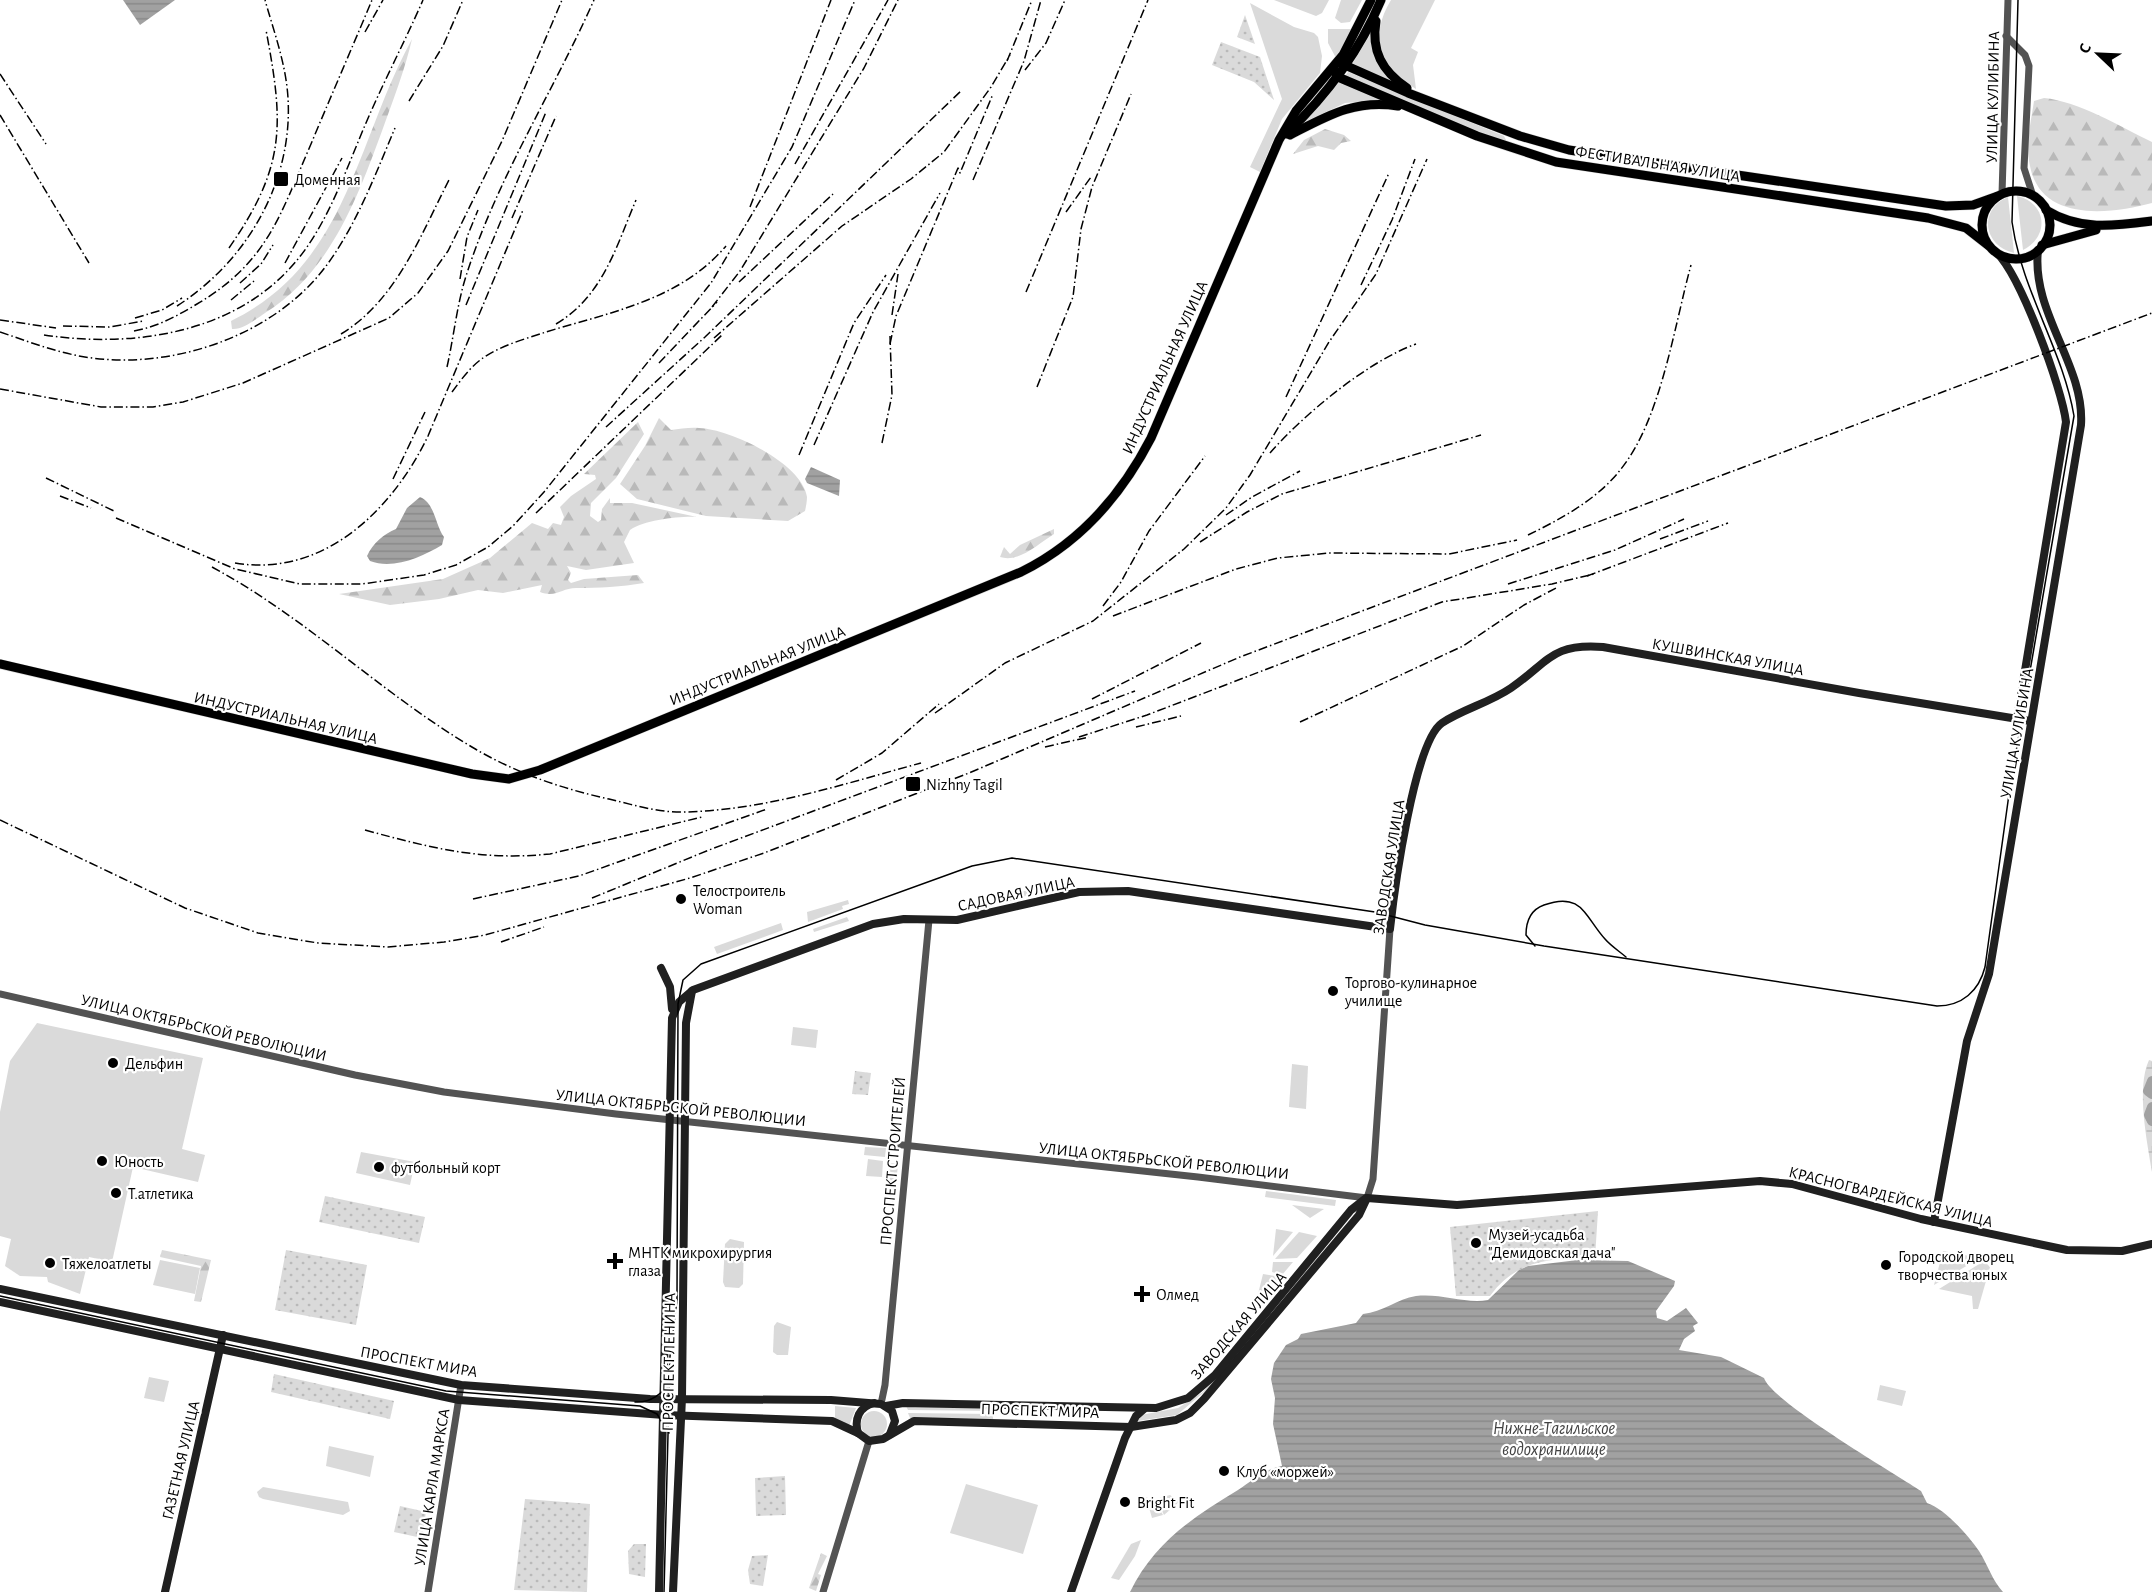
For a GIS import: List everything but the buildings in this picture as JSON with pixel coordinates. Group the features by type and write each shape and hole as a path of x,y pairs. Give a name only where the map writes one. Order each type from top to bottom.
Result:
{"main road":[{"name":"ИНДУСТРИАЛЬНАЯ УЛИЦА","path":"0,664 341,745 472,774 509,779 540,770 970,595 1034,566 1064,546 1102,512 1129,478 1151,438 1280,140 1296,111 1338,69 1353,39 1377,1"},
{"path":"1377,1 1374,37 1381,63 1394,79 1419,96"},
{"path":"1338,69 1419,96"},
{"name":"ФЕСТИВАЛЬНАЯ УЛИЦА","path":"1338,69 1419,111 1516,150 1556,162 1946,222 1966,228 1989,246"},
{"name":"ФЕСТИВАЛЬНАЯ УЛИЦА","path":"1419,96 1520,136 1569,150 1946,206 1972,205 2000,195"},
{"path":"1280,140 1342,108 1356,105 1382,103 1419,111"},
{"path":"1516,150 1520,136"},
{"path":"1635,174 1638,160"},
{"path":"2116,225 2040,248 2019,258 1997,253 1989,246 1983,234 1982,220 1986,209 2000,195 2016,191 2033,196 2046,210 2078,224 2098,227 2116,225 2152,221"},
{"path":"2040,248 2049,228 2046,210"},
{"name":"УЛИЦА КУЛИБИНА","path":"1934,1222 1967,1041 1989,974 2082,413 2073,380 2038,284 2040,248"},
{"name":"УЛИЦА КУЛИБИНА","path":"1997,253 2018,282 2062,399 2066,422 2017,719"},
{"name":"КУШВИНСКАЯ УЛИЦА","path":"1440,724 1490,702 1553,654 1582,646 1603,647 2030,721"},
{"name":"ЗАВОДСКАЯ УЛИЦА","path":"1390,929 1402,851 1422,755 1440,724"},
{"name":"САДОВАЯ УЛИЦА","path":"693,990 873,924 904,919 957,920 1079,892 1128,891 1390,929"},
{"name":"ПРОСПЕКТ ЛЕНИНА","path":"659,1592 672,1018 672,995 662,968"},
{"path":"672,1018 679,1002 693,990"},
{"name":"ПРОСПЕКТ ЛЕНИНА","path":"673,1592 682,1398 686,1016 693,990"},
{"name":"КРАСНОГВАРДЕЙСКАЯ УЛИЦА","path":"1367,1198 1442,1205 1536,1200 1760,1181 1792,1184 1934,1222 2067,1250 2122,1251 2152,1244"},
{"name":"ЗАВОДСКАЯ УЛИЦА","path":"1170,1406 1188,1398 1215,1375 1351,1210 1367,1198"},
{"name":"ЗАВОДСКАЯ УЛИЦА","path":"1190,1413 1359,1215 1367,1198"},
{"name":"ПРОСПЕКТ МИРА","path":"0,1289 461,1385 665,1399 1146,1408 1170,1406"},
{"name":"ПРОСПЕКТ МИРА","path":"0,1302 459,1400 664,1415 832,1421 858,1433"},
{"name":"ГАЗЕТНАЯ УЛИЦА","path":"165,1592 223,1335"},
{"path":"881,1404 892,1411 895,1421 890,1434 876,1442 869,1441 858,1433 859,1413 863,1408 881,1404"},
{"path":"1071,1592 1131,1427 1136,1416 1146,1408"},
{"name":"ПРОСПЕКТ МИРА","path":"890,1434 909,1422 919,1420 1131,1427 1171,1421 1190,1413"}],"street":[{"name":"УЛИЦА КУЛИБИНА","path":"2000,195 2008,0"},
{"path":"2006,36 2025,55 2029,66 2024,168 2033,196"},
{"name":"ПРОСПЕКТ СТРОИТЕЛЕЙ","path":"881,1404 885,1385 929,920"},
{"name":"ЗАВОДСКАЯ УЛИЦА","path":"1367,1198 1373,1179 1390,929"},
{"name":"УЛИЦА ОКТЯБРЬСКОЙ РЕВОЛЮЦИИ","path":"0,994 345,1073 444,1092 671,1120 1198,1177 1367,1198"},
{"name":"УЛИЦА КАРЛА МАРКСА","path":"428,1592 461,1385"},
{"path":"823,1592 869,1441"}],"green space":[{"path":"1274,0 1329,0 1322,13 1316,16"},
{"path":"1341,0 1362,0 1350,22 1341,23 1335,18"},
{"path":"1391,0 1435,0 1411,48 1418,52 1413,65 1416,89 1394,71 1381,51 1380,27"},
{"path":"1250,3 1294,27 1314,33 1318,37 1322,56 1320,73 1282,119 1260,172 1250,167 1282,99"},
{"path":"1245,15 1255,44 1237,37"},
{"path":"1328,29 1352,29 1336,58 1328,43"},
{"path":"1371,33 1375,59 1390,82 1351,66"},
{"path":"412,39 398,85 362,182 351,208 324,255 288,296 249,324 232,329 231,321 270,297 301,267 325,234 344,197 393,78"},
{"path":"1221,42 1260,57 1274,100 1254,82 1212,65"},
{"path":"1348,72 1504,136 1506,140 1502,142 1345,76"},
{"path":"1339,82 1384,100 1345,103 1303,123"},
{"path":"2044,98 2085,109 2152,142 2152,203 2117,210 2080,210 2063,206 2048,197 2037,184 2030,166 2028,150 2034,101"},
{"path":"1325,129 1344,135 1351,141 1341,143 1334,150 1318,146 1293,154 1304,140"},
{"path":"2017,196 2034,205 2041,220 2038,237 2023,250"},
{"path":"2008,197 2014,253 1996,243 1988,227 1992,210"},
{"path":"659,418 671,430 699,428 728,434 779,460 802,484 807,497 805,511 788,521 706,516 637,499 620,484 645,446"},
{"path":"638,422 644,434 616,478 591,503 590,516 598,522 601,520 602,509 610,498 610,503 632,503 697,517 662,519 630,530 624,542 634,563 586,570 567,566 571,573 568,580 571,583 584,579 638,575 644,583 571,588 550,594 540,592 542,585 503,593 478,590 439,599 390,605 339,594 443,579 490,558 532,523 548,529 553,523 561,525 564,517 560,507 571,496 596,479 595,475 584,474"},
{"path":"1054,529 1054,534 1028,552 1014,557 1000,557 1004,547 1010,554 1020,545"},
{"path":"1037,887 1039,892 1003,903 998,901 1002,894 1003,898"},
{"path":"848,900 849,904 842,906 843,909 808,922 807,912"},
{"path":"847,917 849,921 814,932 813,929"},
{"path":"781,923 783,930 717,954 714,947"},
{"name":"Юность","path":"37,1023 203,1058 182,1149 205,1155 198,1182 133,1167 112,1262 89,1257 80,1294 48,1282 47,1277 20,1276 5,1266 11,1239 0,1236 0,1112 10,1061"},
{"path":"793,1027 818,1030 816,1048 791,1045"},
{"path":"2149,1060 2152,1061 2152,1172 2143,1100 2143,1085"},
{"path":"1292,1064 1308,1066 1306,1109 1289,1107"},
{"path":"855,1071 871,1073 868,1095 852,1094"},
{"path":"865,1147 886,1148 885,1157 864,1155"},
{"name":"футбольный корт","path":"361,1152 415,1162 410,1185 356,1173"},
{"path":"868,1159 883,1161 882,1177 866,1176"},
{"path":"890,1163 898,1164 894,1205 887,1192"},
{"path":"1266,1191 1336,1200 1335,1206 1265,1197"},
{"path":"325,1196 425,1217 419,1243 319,1222"},
{"path":"1292,1205 1324,1209 1310,1218"},
{"path":"1598,1211 1595,1258 1550,1260 1536,1263 1512,1274 1490,1296 1456,1296 1450,1227"},
{"path":"1353,1216 1210,1387 1177,1415 1138,1421 1141,1415 1178,1408 1203,1392"},
{"path":"1276,1229 1293,1232 1273,1256"},
{"path":"1299,1232 1317,1236 1297,1258 1275,1259"},
{"path":"730,1239 744,1242 743,1284 739,1288 725,1287 723,1282 725,1244"},
{"path":"162,1250 211,1260 201,1302 194,1301 201,1266 160,1257"},
{"path":"286,1250 367,1265 356,1325 275,1310"},
{"path":"1943,1251 1980,1258 1934,1285"},
{"path":"160,1260 200,1268 195,1294 153,1285"},
{"path":"1984,1261 1990,1267 1978,1309 1973,1309 1972,1296 1939,1289"},
{"path":"1273,1262 1293,1262 1282,1275 1272,1272"},
{"path":"1263,1274 1281,1277 1255,1306"},
{"path":"777,1322 791,1327 788,1355 777,1355 773,1352 774,1326"},
{"path":"274,1374 394,1401 390,1419 271,1392"},
{"path":"149,1377 169,1381 164,1402 144,1398"},
{"path":"1880,1385 1906,1391 1902,1406 1877,1400"},
{"path":"835,1406 856,1408 849,1426 835,1418"},
{"path":"906,1406 997,1406 997,1411 908,1410"},
{"path":"874,1411 883,1415 887,1424 883,1433 874,1437 865,1433 861,1424 865,1415"},
{"path":"908,1413 993,1414 993,1419 910,1418"},
{"path":"329,1446 374,1456 370,1477 326,1466"},
{"path":"785,1476 786,1515 756,1516 755,1478"},
{"path":"966,1484 1038,1505 1023,1554 950,1533"},
{"path":"263,1487 348,1502 350,1511 343,1515 263,1499 257,1492"},
{"path":"1170,1495 1179,1502 1164,1515 1156,1499"},
{"path":"1146,1497 1155,1501 1163,1515 1152,1518"},
{"path":"525,1499 590,1504 587,1592 514,1590"},
{"path":"400,1506 426,1512 422,1538 394,1532"},
{"path":"1141,1540 1135,1556 1119,1580 1111,1578 1131,1544"},
{"path":"634,1544 646,1544 645,1577 629,1574 628,1551"},
{"path":"821,1553 827,1556 818,1574 821,1575 816,1591 809,1588"},
{"path":"768,1555 763,1586 750,1584 748,1570 752,1556"}],"water":[{"path":"123,0 175,0 140,25"},
{"path":"811,467 840,480 839,496 807,483 805,479"},
{"path":"420,497 432,509 444,537 442,545 426,554 398,563 370,561 367,556 372,547 383,536 396,529 407,508"},
{"name":"Нижне-Тагильское водохранилище","path":"1578,1260 1628,1261 1675,1281 1674,1286 1656,1311 1657,1318 1667,1321 1686,1308 1698,1323 1693,1326 1695,1331 1684,1339 1679,1350 1721,1357 1764,1378 1772,1389 1810,1420 1921,1491 1927,1503 1956,1523 1969,1538 2003,1592 1130,1592 1151,1559 1190,1521 1259,1476 1282,1466 1273,1424 1275,1398 1271,1379 1274,1363 1286,1345 1298,1339 1301,1334 1356,1323 1363,1314 1416,1296 1425,1295 1471,1301 1488,1300 1519,1270 1528,1266"}],"waterway":[{"path":"2152,1081 2148,1091 2152,1094"},
{"path":"2152,1107 2149,1115 2152,1121"}],"tram line":[{"path":"664,1592 670,1356 677,1300 678,1004 683,980 701,964 972,866 1012,858 1375,912 1425,925 1544,946 1937,1006 1962,1000 1974,990 1985,967 2010,787 2074,416 2061,368 2024,273 2012,222 2018,0"},
{"path":"1535,946 1526,935 1532,913 1544,905 1567,901 1581,909 1607,942 1626,957"},
{"path":"0,1296 446,1391 640,1406 657,1414 669,1433"},
{"path":"635,1402 656,1397 669,1380"}],"railway":[{"path":"177,306 202,288 225,266 244,243 261,217 274,189 283,160 288,129 287,85 265,0"},
{"path":"134,331 151,327 197,304 221,288 256,254 280,215 372,0"},
{"path":"365,32 383,0"},
{"path":"44,335 80,339 117,339 153,336 189,328 223,316 254,299 283,276 317,232 423,0"},
{"path":"409,101 443,46 463,0"},
{"path":"0,389 101,407 153,407 183,402 243,383 389,318 418,293 448,251 502,141 562,0"},
{"path":"447,367 464,284 480,237 510,169 594,0"},
{"path":"750,207 831,0"},
{"path":"116,518 235,569 300,584 362,584 424,575 456,565 488,547 513,526 544,492 711,283 792,147 855,0"},
{"path":"795,164 888,0"},
{"path":"712,307 740,271 864,68 898,0"},
{"path":"1007,61 1032,0"},
{"path":"973,180 1024,61 1041,0"},
{"path":"1025,70 1046,43 1065,0"},
{"path":"1026,292 1148,0"},
{"path":"229,248 248,219 261,193 271,168 276,144 276,93 266,30"},
{"path":"714,338 842,226 911,179 944,152 991,87 1010,55"},
{"path":"0,74 46,144"},
{"path":"606,427 705,337 962,90"},
{"path":"890,344 896,316 958,168 960,173 993,94"},
{"path":"1037,387 1073,297 1081,229 1092,187 1131,94"},
{"path":"466,305 546,112"},
{"path":"0,115 89,263"},
{"path":"512,218 556,116"},
{"path":"0,332 68,354 124,360 158,358 191,351 223,341 254,327 282,309 308,287 329,262 358,213 395,128"},
{"path":"285,263 342,158"},
{"path":"1361,285 1392,220 1415,159"},
{"path":"935,713 1005,663 1093,621 1184,549 1226,508 1250,475 1329,342 1376,274 1427,159"},
{"path":"1286,397 1389,173"},
{"path":"1066,212 1091,177"},
{"path":"341,334 361,320 378,303 406,264 450,178"},
{"path":"814,445 873,312 940,193"},
{"path":"739,282 833,194"},
{"path":"556,324 572,313 597,285 614,253 636,200"},
{"path":"460,279 467,237 478,210"},
{"path":"235,563 267,565 298,560 326,549 352,532 396,489 428,436 523,210"},
{"path":"240,283 261,264 273,245"},
{"path":"452,392 474,365 490,353 522,340 643,302 666,292 708,264 726,246"},
{"path":"1528,535 1590,499 1612,480 1635,448 1665,372 1691,265"},
{"path":"892,315 898,274"},
{"path":"799,455 854,323 886,275"},
{"path":"231,300 254,281"},
{"path":"135,318 162,310 182,298"},
{"path":"659,363 717,302"},
{"path":"0,820 185,908 258,933 318,943 388,947 444,942 485,935 690,878 764,853 969,773 1240,657 2152,313"},
{"path":"0,320 56,328"},
{"path":"63,326 109,327 144,321"},
{"path":"536,513 722,335"},
{"path":"882,443 892,395 890,336"},
{"path":"1270,453 1318,406 1357,376 1397,352 1416,344"},
{"path":"393,479 425,412"},
{"path":"1200,542 1247,512 1282,494 1481,435"},
{"path":"1103,606 1121,582 1149,531 1205,456"},
{"path":"1226,515 1252,497 1300,471"},
{"path":"46,478 114,511"},
{"path":"60,496 91,508"},
{"path":"1508,584 1615,550 1684,519"},
{"path":"1660,539 1708,521"},
{"path":"1587,576 1728,523"},
{"path":"1113,616 1236,569 1278,558 1329,553 1449,554 1517,540"},
{"path":"212,567 247,587 410,706 477,750 542,780 575,790 656,810 675,812 715,810 804,795 921,763"},
{"path":"1079,737 1147,715 1442,602 1552,584 1594,574"},
{"path":"1300,722 1463,646 1524,605 1556,588"},
{"path":"1092,699 1201,643"},
{"path":"592,898 709,850 1135,691"},
{"path":"836,780 882,753 939,704"},
{"path":"1136,727 1181,716"},
{"path":"1045,747 1089,737"},
{"path":"473,899 579,876 767,809"},
{"path":"365,830 456,851 525,856 550,854 702,817"},
{"path":"501,942 544,927"}],"place":[{"name":"Доменная","path":"281,179"},
{"name":"Nizhny Tagil","path":"913,784"},
{"name":"Телостроитель Woman","path":"681,899"},
{"name":"Торгово-кулинарное училище","path":"1333,991"},
{"name":"Дельфин","path":"113,1063"},
{"name":"Юность","path":"102,1161"},
{"name":"футбольный корт","path":"379,1167"},
{"name":"Т.атлетика","path":"116,1193"},
{"name":"Музей-усадьба \"Демидовская дача\"","path":"1476,1243"},
{"name":"МНТК микрохирургия глаза","path":"615,1261"},
{"name":"Тяжелоатлеты","path":"50,1263"},
{"name":"Городской дворец творчества юных","path":"1886,1265"},
{"name":"Олмед","path":"1142,1294"},
{"name":"Клуб «моржей»","path":"1224,1471"},
{"name":"Bright Fit","path":"1125,1502"}]}
